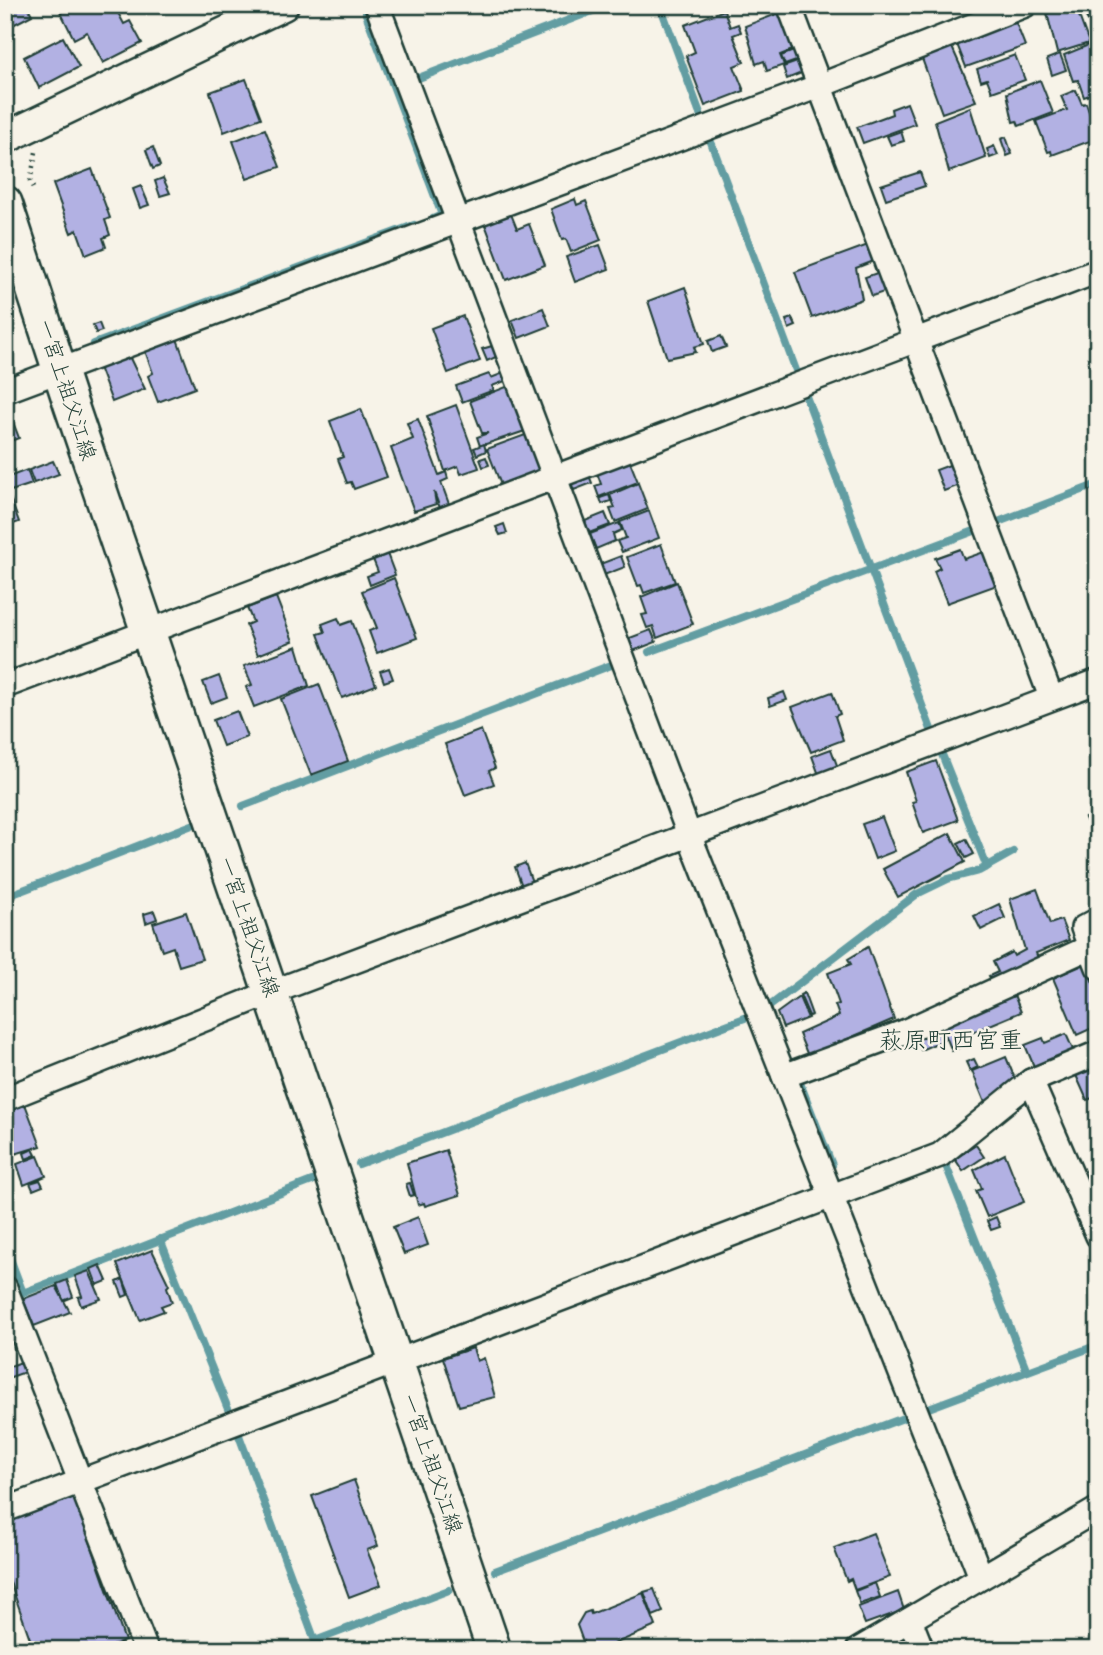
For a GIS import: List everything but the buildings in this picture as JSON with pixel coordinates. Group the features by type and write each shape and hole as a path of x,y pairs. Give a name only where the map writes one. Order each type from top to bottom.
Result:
{"main road":[{"name":"一宮上祖父江線","path":"5,203 148,633 494,1650"}],"street":[{"path":"5,138 283,5"},
{"path":"377,5 690,837 981,1577"},
{"path":"789,5 1051,698"},
{"path":"5,391 819,86 1025,5"},
{"path":"1095,5 1098,12"},
{"path":"5,686 1098,271"},
{"path":"5,1099 271,993 1098,681"},
{"path":"784,1076 1094,957 1083,928 1098,920"},
{"path":"5,1510 940,1155 1031,1081 1098,1053"},
{"path":"1031,1081 1098,1236"},
{"path":"5,1288 146,1650"},
{"path":"858,1650 1098,1509"},
{"path":"910,1620 922,1650"}],"waterway":[{"path":"416,79 608,5"},
{"path":"660,5 701,116"},
{"path":"366,14 442,215 433,219"},
{"path":"708,134 797,373"},
{"path":"94,344 414,225"},
{"path":"804,391 932,732"},
{"path":"998,522 1098,484"},
{"path":"649,652 977,530"},
{"path":"243,806 614,664"},
{"path":"941,752 987,867"},
{"path":"5,897 192,825"},
{"path":"771,1005 917,894 948,879 979,871 1013,852"},
{"path":"359,1164 750,1016"},
{"path":"800,1083 832,1165"},
{"path":"945,1163 1027,1371"},
{"path":"5,1245 23,1293 312,1181"},
{"path":"160,1239 230,1414"},
{"path":"926,1409 1098,1345"},
{"path":"495,1571 906,1417"},
{"path":"237,1430 315,1641 449,1590"}],"district":[{"name":"萩原町西宮重","path":"951,1041"}]}
